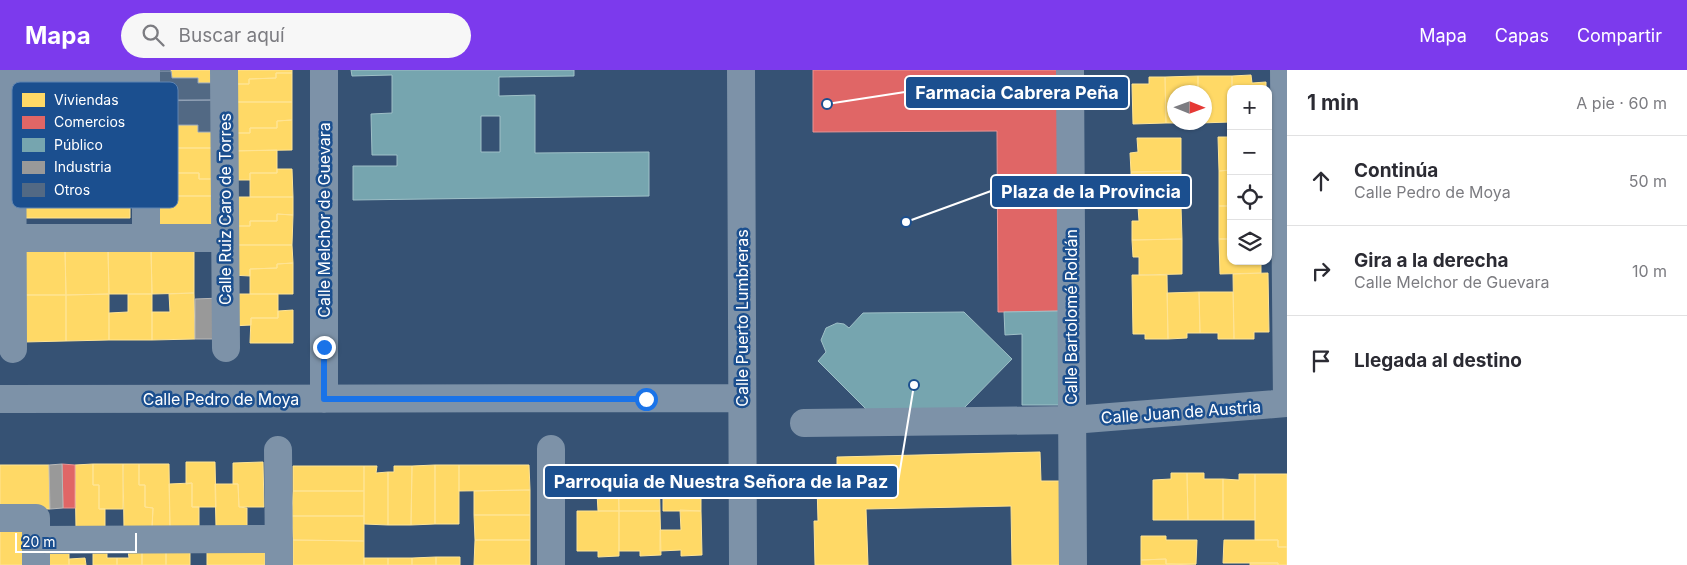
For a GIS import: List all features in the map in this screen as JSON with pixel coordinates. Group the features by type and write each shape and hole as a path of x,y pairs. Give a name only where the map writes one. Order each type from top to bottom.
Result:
{"street":[{"name":"Calle Ruiz Caro de Torres","path":"224,70 226,348"},
{"name":"Calle Melchor de Guevara","path":"324,70 324,399"},
{"name":"Calle Puerto Lumbreras","path":"741,70 743,565"},
{"name":"Calle Bartolomé Roldán","path":"1070,70 1073,565"},
{"path":"1284,70 1287,404"},
{"path":"83,82 146,76"},
{"path":"9,89 12,159 6,190 12,238 6,270 13,349"},
{"path":"146,208 146,238"},
{"path":"12,238 224,238"},
{"name":"Calle Pedro de Moya","path":"0,399 742,398"},
{"name":"Calle Juan de Austria","path":"804,423 1072,420 1287,404"},
{"path":"551,448 551,565"},
{"path":"0,518 36,518 36,553 279,552 278,450"}],"building: Viviendas":[{"path":"171,70 215,70 215,83 198,83 198,78 172,78"},
{"path":"230,70 292,70 292,73 276,73 276,78 249,79 249,84 230,84"},
{"path":"276,73 292,73 292,102 230,102 230,84 249,84 249,79 276,78"},
{"path":"1251,75 1252,83 1266,82 1266,85 1232,85 1232,76"},
{"path":"1198,76 1232,76 1232,85 1227,85 1227,122 1212,123 1212,85 1198,85"},
{"path":"1198,76 1198,85 1167,85 1167,123 1166,123 1165,77"},
{"path":"1149,77 1165,77 1166,123 1133,124 1132,84 1149,84"},
{"path":"230,102 292,102 292,120 277,121 277,128 250,128 250,133 230,133"},
{"path":"292,120 292,150 231,151 230,133 250,133 250,128 277,128 277,121"},
{"path":"178,125 198,125 198,132 215,132 215,148 178,148"},
{"path":"1218,137 1227,137 1227,170 1219,171"},
{"path":"1137,138 1181,138 1181,171 1131,172 1130,153 1138,152"},
{"path":"178,148 215,148 215,179 199,179 199,173 178,173"},
{"path":"277,150 277,173 250,173 250,180 231,180 231,151"},
{"path":"277,169 292,169 293,197 250,197 250,173 277,173"},
{"path":"1227,170 1227,206 1219,206 1219,171"},
{"path":"1181,171 1181,206 1138,207 1138,190 1131,190 1131,172"},
{"path":"178,173 199,173 199,179 215,179 216,196 178,196"},
{"path":"178,196 216,196 216,226 155,227 155,208 178,208"},
{"path":"231,197 293,197 293,215 277,214 277,221 250,221 250,226 231,226"},
{"path":"1181,206 1182,239 1132,240 1132,221 1139,221 1138,207"},
{"path":"1219,206 1227,206 1227,239 1219,239"},
{"path":"24,208 130,208 130,218 24,218"},
{"path":"277,214 293,215 292,245 231,245 231,226 250,226 250,221 277,221"},
{"path":"1182,239 1182,274 1139,275 1139,257 1133,257 1132,240"},
{"path":"1219,239 1227,239 1227,265 1261,265 1261,273 1220,274"},
{"path":"231,245 292,245 293,263 277,264 277,268 250,269 250,276 231,275"},
{"path":"194,247 194,293 152,294 151,248"},
{"path":"108,248 151,248 152,294 109,294"},
{"path":"108,248 109,294 66,295 65,249"},
{"path":"65,249 66,295 23,295 22,250"},
{"path":"293,263 293,294 250,294 250,269 277,268 277,264"},
{"path":"1268,273 1269,332 1254,332 1254,339 1234,339 1233,274"},
{"path":"1132,275 1167,275 1168,339 1145,339 1145,334 1133,334"},
{"path":"1199,292 1200,333 1187,333 1187,338 1168,339 1167,293"},
{"path":"1199,292 1233,292 1234,339 1218,339 1218,333 1200,333"},
{"path":"194,293 195,339 152,340 152,312 170,312 169,294"},
{"path":"109,294 109,340 66,341 66,295"},
{"path":"128,294 152,294 152,340 109,340 109,313 128,312"},
{"path":"231,294 278,294 278,318 251,318 251,325 232,326"},
{"path":"23,295 66,295 66,341 24,342"},
{"path":"293,310 293,343 250,343 251,318 278,318 278,311"},
{"path":"1040,452 1041,481 1060,481 1064,565 1012,565 1011,506 866,509 868,565 815,565 814,521 818,521 817,484 837,483 837,457"},
{"path":"186,462 215,462 216,507 192,507 192,483 186,484"},
{"path":"263,462 264,507 239,507 238,484 233,484 233,463"},
{"path":"93,464 123,464 123,509 99,509 99,485 93,485"},
{"path":"93,464 93,485 99,485 99,509 105,509 105,529 76,529 75,465"},
{"path":"123,464 139,464 139,485 145,485 145,507 153,508 152,528 124,529"},
{"path":"139,464 169,464 170,528 152,528 153,508 145,507 145,485 139,485"},
{"path":"0,465 49,465 50,509 0,509"},
{"path":"435,465 459,465 459,524 435,524"},
{"path":"435,465 435,524 411,525 412,466"},
{"path":"459,465 529,465 530,490 459,491"},
{"path":"618,465 619,511 598,511 597,493 580,493 581,472 598,472 597,466"},
{"path":"638,465 659,465 660,511 619,511 618,471 639,471"},
{"path":"680,465 701,465 701,511 663,511 663,471 680,471"},
{"path":"293,466 364,466 364,491 293,491"},
{"path":"364,466 377,466 376,473 388,472 388,525 364,524"},
{"path":"394,466 412,466 411,525 388,525 388,472 394,472"},
{"path":"1171,473 1187,473 1188,520 1153,520 1153,480 1171,479"},
{"path":"1187,473 1204,473 1204,479 1223,479 1223,520 1188,520"},
{"path":"1239,474 1255,474 1255,520 1223,520 1223,479 1239,480"},
{"path":"1255,474 1287,474 1287,547 1278,547 1278,540 1255,540"},
{"path":"192,483 192,507 199,507 199,528 170,528 169,484"},
{"path":"215,484 238,484 239,507 247,508 247,527 216,527"},
{"path":"530,490 530,515 474,515 474,491"},
{"path":"293,491 364,491 364,516 292,516"},
{"path":"680,510 701,511 702,555 681,556 681,550 660,551 660,530 681,530"},
{"path":"577,511 619,511 619,556 598,557 598,551 577,551"},
{"path":"619,511 660,511 661,555 640,556 640,551 619,551"},
{"path":"474,515 530,515 530,540 475,540"},
{"path":"292,516 364,516 364,541 293,540"},
{"path":"0,526 29,526 30,565 0,565"},
{"path":"1141,536 1166,536 1166,540 1197,540 1196,564 1166,564 1166,559 1141,560"},
{"path":"293,540 364,541 364,565 293,565"},
{"path":"475,540 530,540 530,565 474,565"},
{"path":"1224,540 1278,540 1278,547 1287,547 1287,565 1278,565 1278,563 1223,563"},
{"path":"190,549 190,565 166,565 166,550"},
{"path":"207,549 265,549 265,565 207,565"},
{"path":"69,550 69,565 46,565 46,551"},
{"path":"93,550 107,550 107,558 117,558 117,565 93,565"},
{"path":"128,550 142,550 142,565 117,565 117,558 129,558"},
{"path":"142,550 166,550 166,565 142,565"},
{"path":"436,557 436,565 412,565 412,558"},
{"path":"436,557 460,557 460,565 436,565"},
{"path":"85,558 86,565 69,565 69,559"},
{"path":"364,558 388,558 388,565 364,565"},
{"path":"388,558 412,558 412,565 388,565"},
{"path":"1166,559 1166,564 1196,565 1141,565 1141,560"},
{"path":"1250,563 1278,563 1278,565 1250,565"}],"building: Comercios":[{"path":"813,70 1060,70 1061,311 998,312 997,131 813,132"},
{"path":"62,464 75,465 75,508 63,508"}],"building: Público":[{"path":"351,70 574,70 574,76 499,77 499,96 535,95 535,153 649,152 649,196 353,200 353,166 397,166 397,155 372,155 371,114 392,113 392,75 352,76","holes":["481,116 500,116 500,152 481,152"]},
{"path":"1061,311 1062,405 1022,405 1022,334 1005,335 1004,312"},
{"path":"964,312 1012,359 963,409 867,410 818,361 826,352 821,340 826,328 837,323 844,324 849,328 863,313"}],"building: Industria":[{"path":"221,298 221,339 195,339 195,299"},
{"path":"62,464 63,508 50,509 49,465"}],"building: Otros":[{"path":"154,71 171,71 172,78 198,78 198,83 215,83 215,100 178,101 178,82 154,82"},
{"path":"178,100 215,100 215,132 198,132 198,125 178,125"}],"place":[{"name":"Farmacia Cabrera Peña","path":"827,104"},
{"name":"Plaza de la Provincia","path":"906,222"},
{"name":"Parroquia de Nuestra Señora de la Paz","path":"914,385"}],"route":[{"path":"324,347 324,399 646,399"}]}
